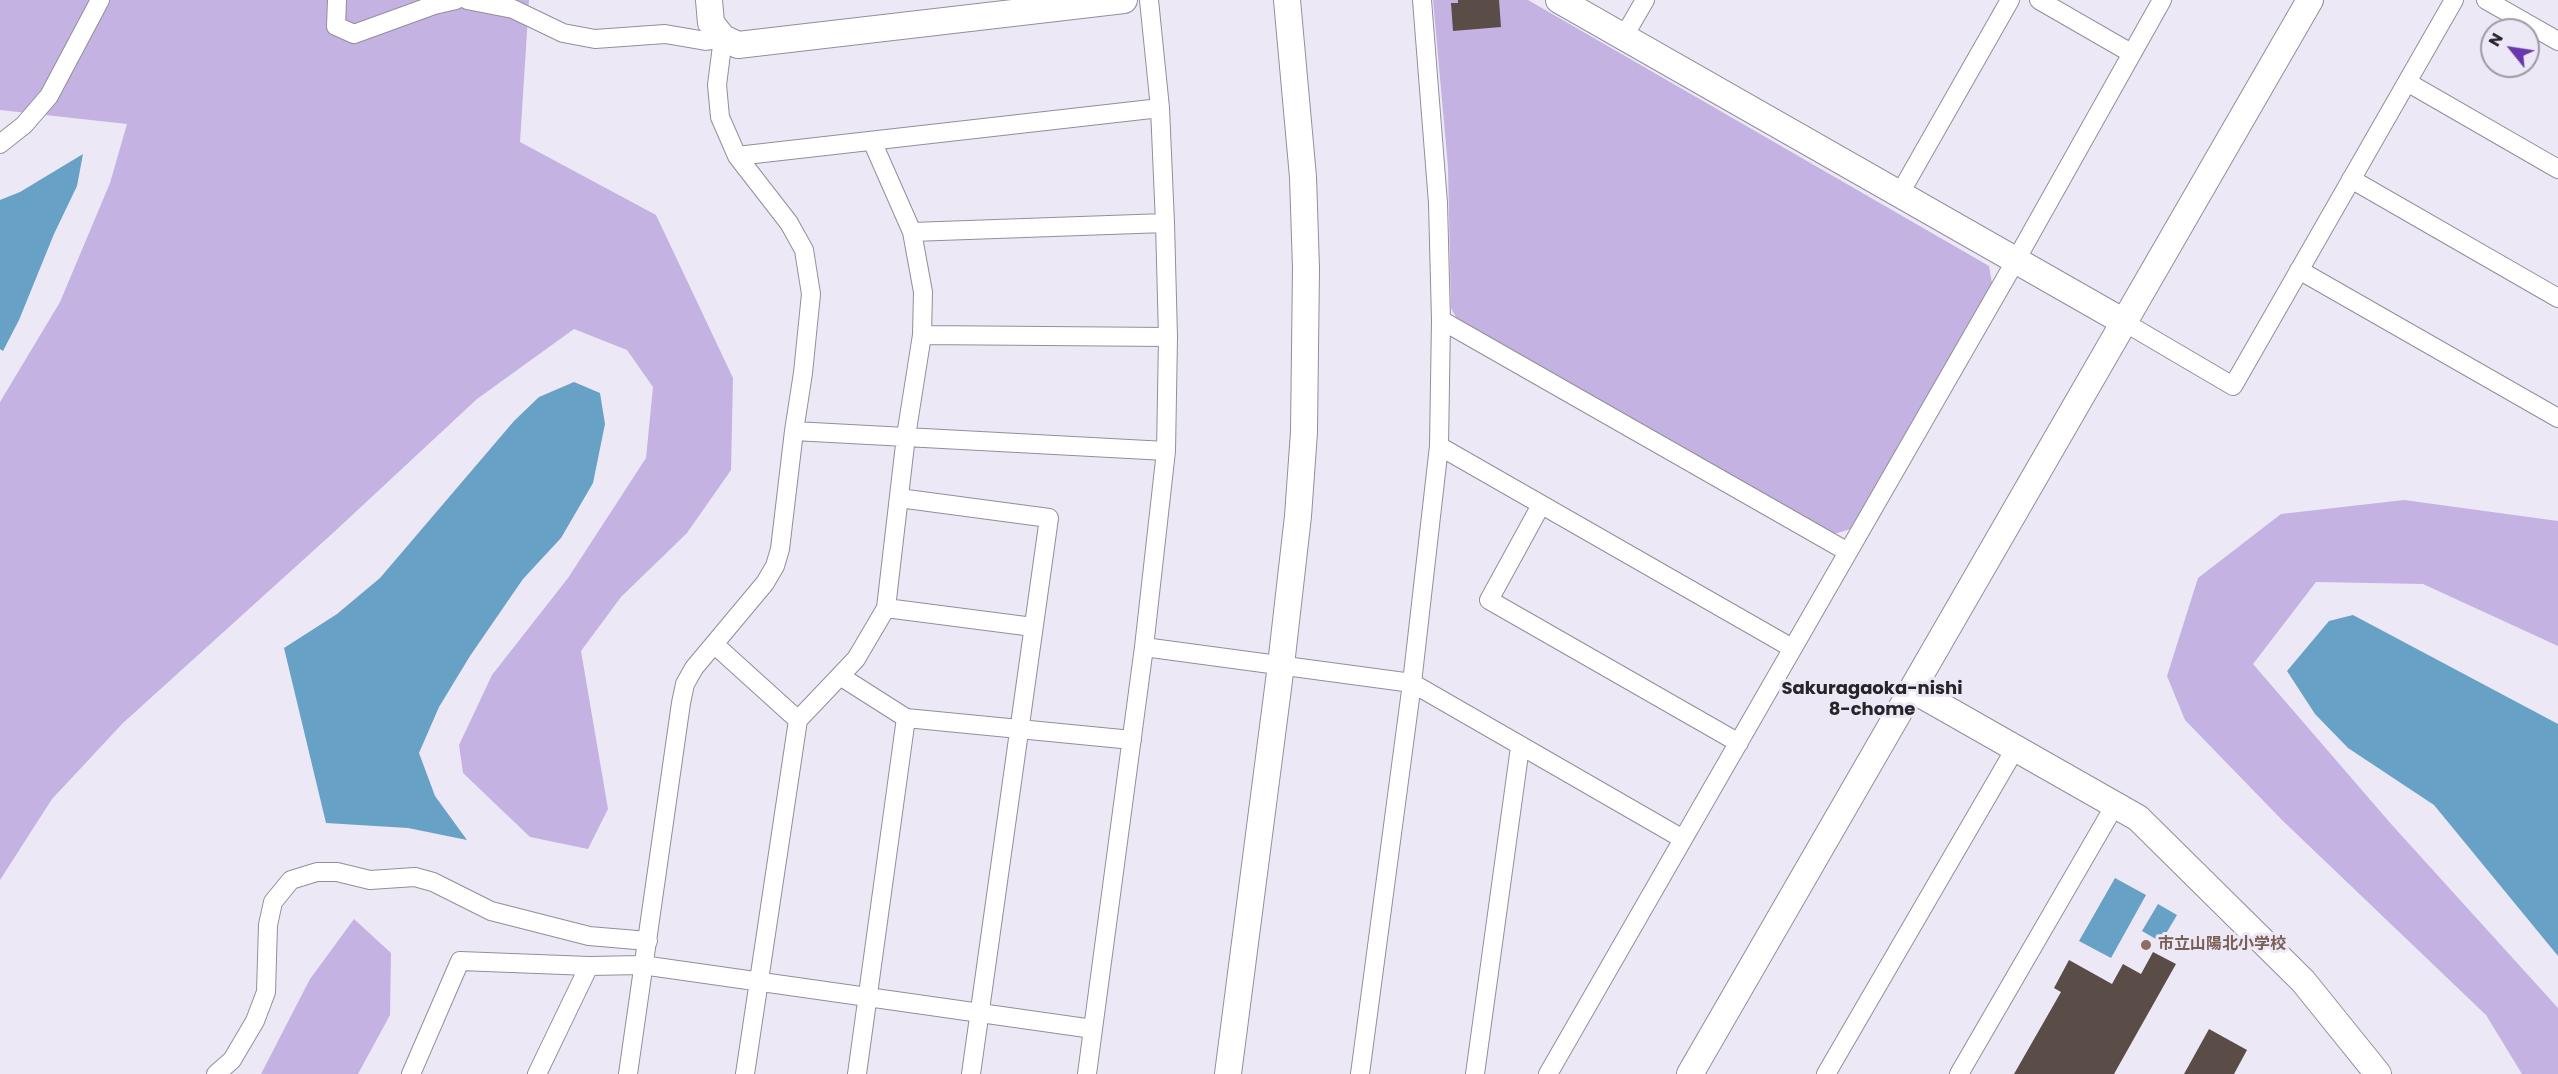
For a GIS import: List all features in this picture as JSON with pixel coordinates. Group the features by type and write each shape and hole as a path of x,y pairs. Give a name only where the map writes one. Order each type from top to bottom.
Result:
{"street":[{"path":"0,144 24,125 49,96 100,0"},
{"path":"337,0 336,26 354,34 434,5 456,0"},
{"path":"467,0 513,9 564,33 595,39 664,34 706,41 723,38"},
{"path":"709,0 711,23 723,38 738,45 1124,0"},
{"path":"1087,1074 1144,647 1166,451 1168,337 1165,222 1160,108 1149,0"},
{"path":"1228,1074 1281,665 1298,516 1304,432 1306,268 1303,177 1287,0"},
{"path":"1360,1074 1412,683 1439,446 1441,320 1438,203 1422,0"},
{"path":"1558,0 2233,386 2454,0"},
{"path":"1623,38 1645,0"},
{"path":"1899,195 2010,0"},
{"path":"2039,0 2131,53"},
{"path":"1548,1074 2016,260 2162,0"},
{"path":"1690,1074 2310,0"},
{"path":"2486,0 2558,41"},
{"path":"628,1074 642,965 648,941 685,684 694,668 765,583 775,566 780,549 811,294 804,250 789,223 737,156 720,117 717,86 723,38"},
{"path":"2407,82 2558,169"},
{"path":"737,156 1160,108"},
{"path":"745,1074 798,720 856,659 886,608 906,436 921,335 922,292 912,232 872,141"},
{"path":"2351,179 2558,298"},
{"path":"912,232 1165,222"},
{"path":"2299,270 2558,418"},
{"path":"1441,320 1848,552"},
{"path":"921,335 1168,337"},
{"path":"794,431 1166,451"},
{"path":"1439,446 1791,648"},
{"path":"899,498 1048,518 971,1074"},
{"path":"1541,505 1489,600 1739,743"},
{"path":"886,608 1033,627"},
{"path":"714,644 798,720"},
{"path":"1144,647 1412,683 1683,839"},
{"path":"840,676 906,718 1132,740"},
{"path":"1912,690 2138,818 2303,981 2378,1074"},
{"path":"857,1074 906,718"},
{"path":"1475,1074 1520,747"},
{"path":"1826,1074 2014,749"},
{"path":"1959,1074 2115,805"},
{"path":"216,1074 232,1059 255,1021 266,992 267,925 273,902 291,880 316,872 337,872 370,880 416,878 433,882 491,911 589,936 648,941"},
{"path":"411,1074 460,961 589,966 642,965 1093,1029"},
{"path":"537,1074 589,966"}],"shaded area":[{"path":"0,0 529,0 520,142 656,215 733,378 731,470 687,533 621,597 581,651 608,809 588,849 530,837 463,773 459,745 492,675 568,578 646,458 653,387 627,350 574,329 477,399 123,723 52,799 0,880 0,402 60,302 110,183 127,124 0,110"},
{"path":"1433,0 1528,0 1989,266 1992,283 1851,529 1834,534 1458,321 1451,308 1448,167"},
{"path":"2404,500 2558,521 2558,646 2423,584 2316,582 2253,664 2392,825 2558,1008 2558,1074 2522,1074 2486,1015 2282,820 2185,720 2167,676 2198,578 2281,514"},
{"path":"354,919 391,953 390,1015 358,1074 261,1074 310,979"}],"water":[{"path":"83,154 77,186 54,234 19,320 3,351 0,349 0,200 20,192"},
{"path":"574,382 600,393 605,424 593,483 561,538 523,579 470,656 439,707 419,753 435,796 467,840 408,828 326,823 284,648 337,614 380,578 514,421 539,397"},
{"path":"2353,615 2558,724 2558,956 2434,805 2348,748 2315,714 2287,671 2329,621"},
{"path":"2115,878 2146,895 2111,958 2079,941"},
{"path":"2158,904 2177,915 2161,942 2142,931"}],"building":[{"path":"1458,0 1499,0 1501,27 1453,31 1451,3 1458,3"},
{"path":"2153,952 2176,964 2114,1074 2014,1074 2061,992 2054,988 2069,960 2112,984 2123,964 2141,974"},
{"path":"2209,1029 2247,1050 2234,1074 2184,1074"}],"place":[{"name":"市立山陽北小学校","path":"2146,945"}],"district":[{"name":"Sakuragaoka-nishi 8-chome","path":"1872,699"}]}
